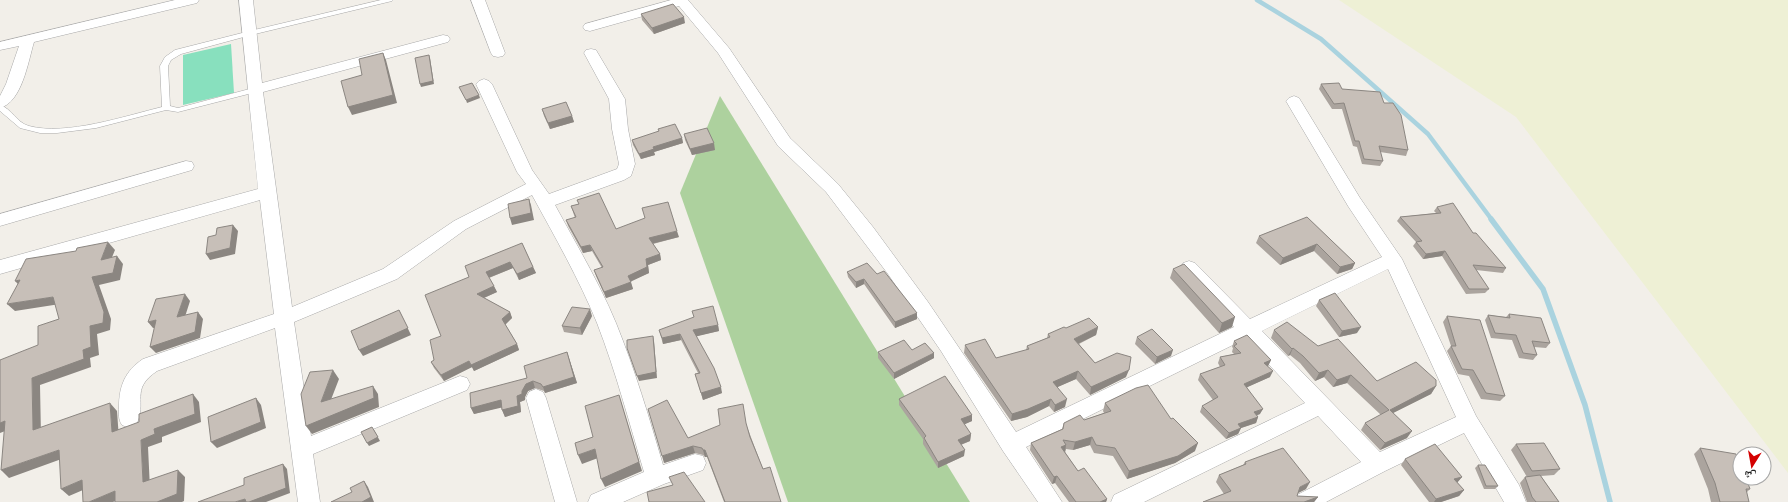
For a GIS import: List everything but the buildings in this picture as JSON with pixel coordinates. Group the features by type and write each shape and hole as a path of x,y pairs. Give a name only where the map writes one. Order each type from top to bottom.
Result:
{"street":[{"path":"0,46 192,0"},
{"path":"246,0 283,318 309,502"},
{"path":"478,0 498,53"},
{"path":"590,27 681,1 724,52 784,142 794,154 837,193 901,276 1011,444 1051,502"},
{"path":"257,89 443,39"},
{"path":"0,103 8,97 14,84 28,40"},
{"path":"130,419 131,386 141,370 283,318 390,274 460,225 541,194 618,176 625,172 627,164 620,129 617,99 591,53"},
{"path":"484,84 525,172 541,194 586,278 606,322 622,364 656,477"},
{"path":"1294,101 1354,202 1393,259 1468,421 1511,492 1515,502"},
{"path":"0,220 186,166"},
{"path":"0,267 268,192"},
{"path":"1011,444 1393,259"},
{"path":"1189,268 1377,464"},
{"path":"302,449 460,384"},
{"path":"536,398 566,502"},
{"path":"1122,502 1321,405"},
{"path":"1304,502 1377,464 1468,421"},
{"path":"599,502 656,477 695,463"}],"lane":[{"path":"166,108 164,66 168,59 178,52 250,33 390,0"},
{"path":"0,107 25,128 44,131 61,130 104,123 166,108 178,110 257,89"}],"green space":[{"path":"1339,0 1788,0 1788,473 1772,452 1772,446 1767,446 1516,117"},
{"path":"231,44 234,93 183,105 183,55"},
{"path":"720,96 970,502 788,502 680,193"}],"waterway":[{"path":"1257,0 1321,39 1428,134 1492,220"},
{"path":"1491,219 1543,289 1585,405 1610,502"}]}
